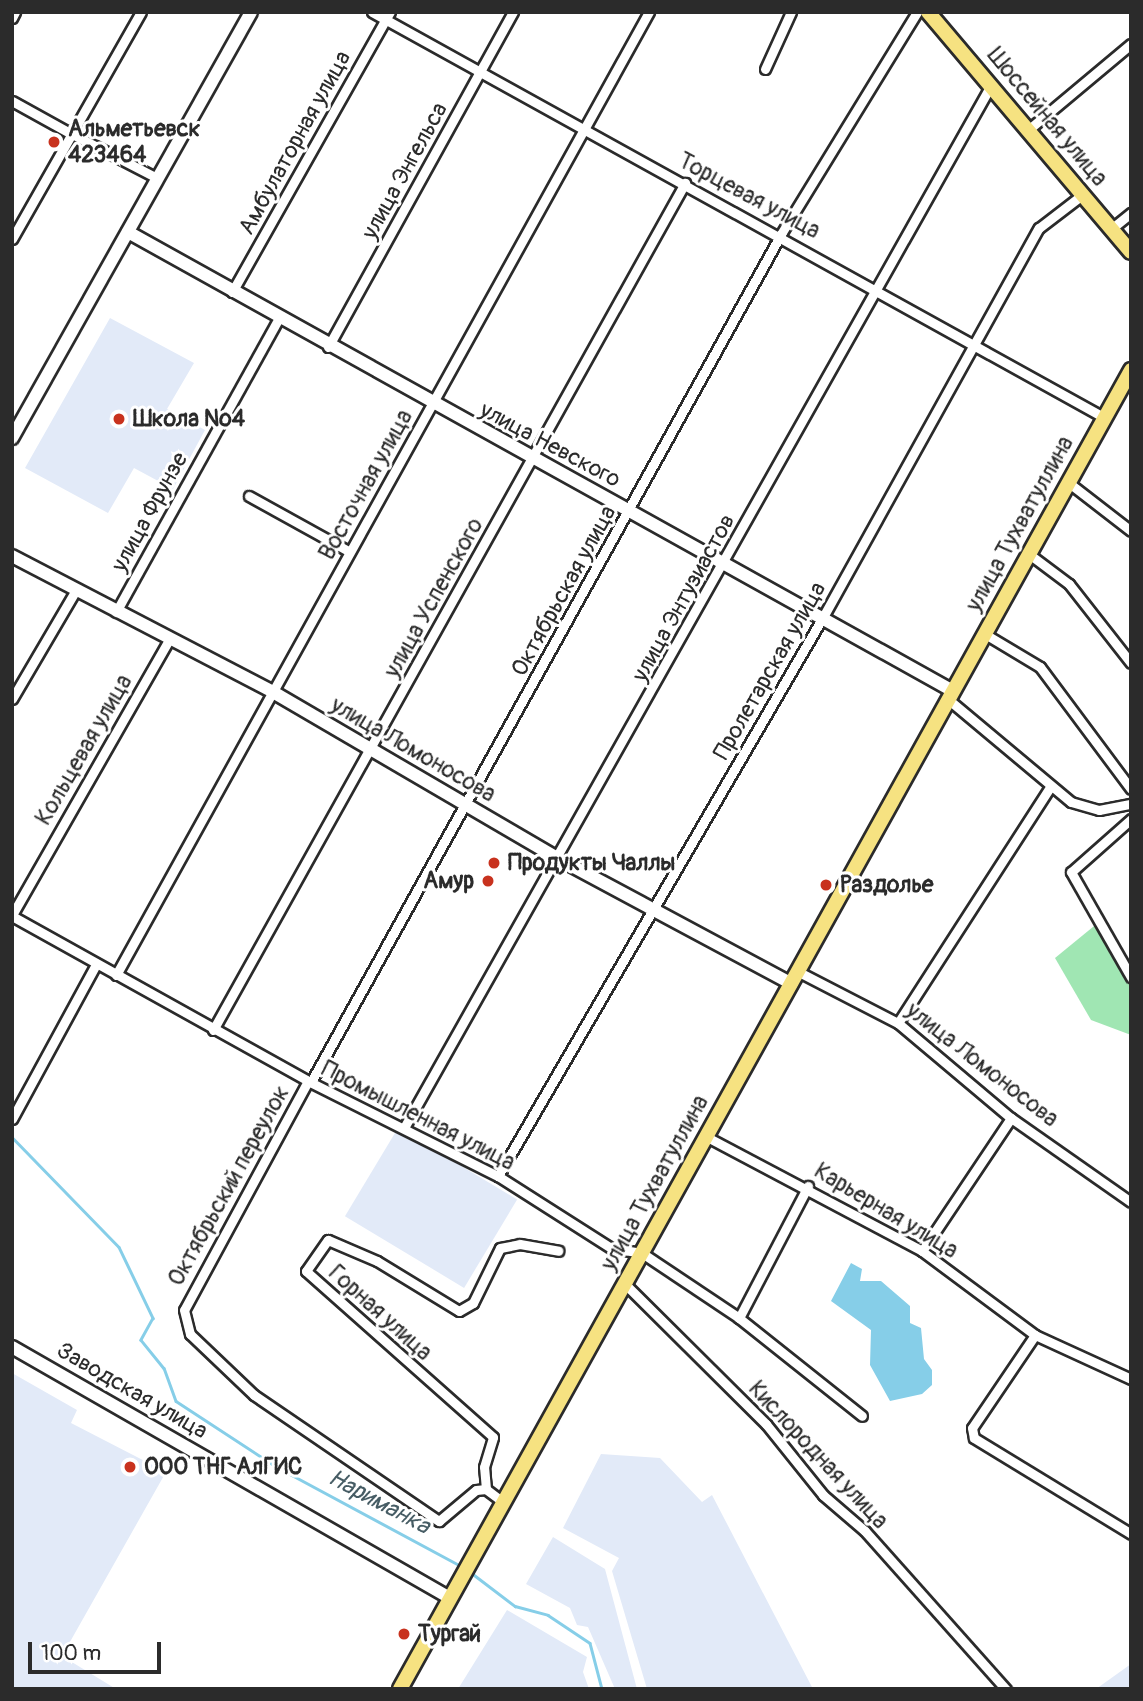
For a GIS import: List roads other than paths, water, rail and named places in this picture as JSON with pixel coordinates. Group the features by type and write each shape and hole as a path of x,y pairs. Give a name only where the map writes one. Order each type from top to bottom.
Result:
{"main road":[{"name":"Шоссейная улица","path":"928,12 1131,252"},
{"name":"улица Тухватуллина","path":"400,1689 1131,370"}],"street":[{"path":"12,18 15,12"},
{"path":"12,239 141,12"},
{"path":"12,438 251,12"},
{"name":"Торцевая улица","path":"372,12 388,16 585,129 781,233 1105,418"},
{"name":"улица Энгельса","path":"328,347 513,12"},
{"name":"Восточная улица","path":"116,975 649,12"},
{"path":"765,69 791,12"},
{"name":"Октябрьская улица","path":"309,1082 631,512 781,233 917,12"},
{"name":"Амбулаторная улица","path":"232,292 388,16"},
{"path":"1028,130 1131,44"},
{"name":"улица Энтузиастов","path":"405,1126 726,564 875,288 991,85"},
{"path":"12,101 157,178"},
{"name":"улица Успенского","path":"213,1030 534,460 685,183"},
{"name":"Пролетарская улица","path":"498,1176 823,617 1039,228 1082,195"},
{"path":"1111,229 1131,213"},
{"name":"улица Невского","path":"128,232 278,320 823,617 951,695"},
{"name":"улица Фрунзе","path":"116,612 278,320"},
{"path":"1069,483 1131,531"},
{"path":"249,496 350,552"},
{"path":"1029,554 1069,584 1131,663"},
{"name":"улица Ломоносова","path":"12,556 169,641 273,692 559,859 796,978 898,1023 1011,1118 1131,1202"},
{"path":"12,699 76,590"},
{"path":"985,634 1040,667 1131,789"},
{"name":"Кольцевая улица","path":"12,915 169,641"},
{"path":"951,695 1051,786 1084,808 1131,804"},
{"path":"898,1023 1051,786"},
{"path":"1131,819 1071,872 1131,977"},
{"name":"Промышленная улица","path":"12,915 309,1082 405,1126 498,1176 611,1248 642,1253 738,1318 862,1416"},
{"path":"12,1119 96,964"},
{"name":"Октябрьский переулок","path":"309,1082 184,1310 190,1334 235,1380 439,1521 476,1490 486,1489"},
{"path":"922,1251 1011,1118"},
{"name":"Карьерная улица","path":"707,1137 808,1186 922,1251 1035,1335 1131,1379"},
{"path":"738,1318 808,1186"},
{"name":"Горная улица","path":"486,1489 484,1467 493,1437 306,1271 328,1240 377,1261 458,1311 473,1303 500,1248 520,1244 558,1251"},
{"name":"Кислородная улица","path":"625,1284 766,1424 823,1495 865,1531 1006,1689"},
{"path":"1035,1335 972,1428 974,1438 1131,1534"},
{"name":"Заводская улица","path":"12,1347 453,1593"},
{"path":"486,1489 503,1502"}],"water":[{"path":"851,1263 862,1269 860,1281 881,1281 910,1306 910,1323 921,1328 924,1359 932,1370 932,1385 922,1394 890,1401 870,1365 871,1330 831,1301"}],"waterway":[{"name":"Нариманка","path":"12,1137 119,1247 153,1318 141,1340 164,1368 176,1401 277,1467 461,1566"},
{"name":"Нариманка","path":"469,1571 515,1606 548,1615 590,1643 602,1689"}],"place":[{"name":"Альметьевск 423464","path":"54,142"},
{"name":"Школа №4","path":"119,419"},
{"name":"Продукты Чаллы","path":"494,863"},
{"name":"Амур","path":"488,881"},
{"name":"Раздолье","path":"826,885"},
{"name":"ООО ТНГ АлГИС","path":"130,1467"},
{"name":"Тургай","path":"404,1634"}]}
